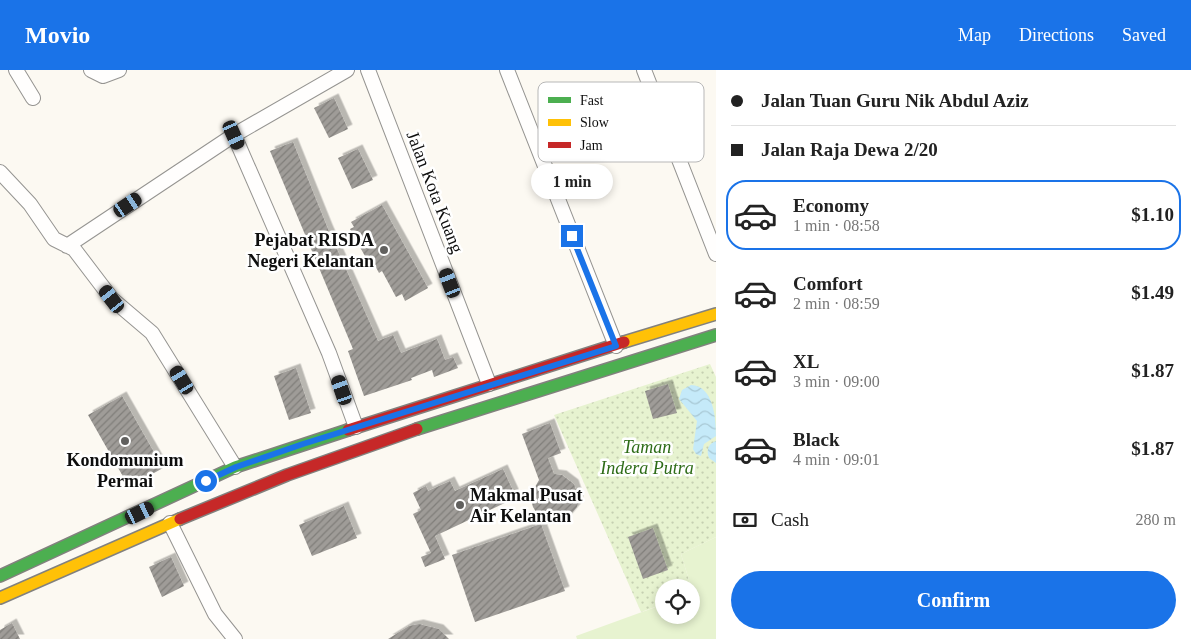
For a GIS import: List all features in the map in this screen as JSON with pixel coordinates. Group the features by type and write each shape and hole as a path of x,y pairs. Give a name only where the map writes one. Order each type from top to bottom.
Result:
{"main road":[{"path":"0,576 356,427 716,314"},
{"path":"0,598 170,523 276,479 489,405 716,335"},
{"path":"242,475 276,479"}],"street":[{"path":"16,70 33,98"},
{"path":"91,70 103,76 119,70"},
{"path":"67,246 234,135 347,70"},
{"name":"Jalan Kota Kuang","path":"368,70 488,384"},
{"path":"507,70 538,148"},
{"path":"644,70 649,82"},
{"path":"234,135 329,353 356,427"},
{"path":"543,162 616,346"},
{"path":"680,162 716,254"},
{"path":"0,172 30,204 54,239 80,255 112,299 152,333 242,475"},
{"path":"170,523 215,614 235,639"}],"green space":[{"name":"Taman Indera Putra","path":"710,364 716,377 716,537 681,554 689,579 655,579 655,607 641,612 554,415"},
{"path":"716,537 716,639 577,639 576,636 655,607 655,624 700,624 700,579 689,579 681,554"}],"water":[{"path":"691,385 705,391 712,404 714,413 716,436 704,444 701,456 696,454 693,449 697,421 679,399 682,390"},
{"path":"716,441 716,463 709,458 708,448"}],"building":[{"path":"334,98 348,129 329,138 314,108"},
{"path":"293,142 328,229 378,341 393,335 401,353 437,339 445,360 453,357 458,368 434,377 432,370 411,378 412,380 364,396 348,351 353,349 270,151"},
{"path":"358,149 373,180 352,189 338,158"},
{"name":"Pejabat RISDA Negeri Kelantan","path":"382,205 428,288 405,301 402,294 396,297 382,271 379,273 370,256 366,258 350,229 354,227 351,222"},
{"path":"296,368 311,413 289,420 274,376"},
{"path":"668,384 677,413 653,419 645,391"},
{"name":"Kondomunium Permai","path":"122,396 163,468 129,487 88,415"},
{"path":"550,423 561,453 548,458 554,474 562,475 574,484 579,499 577,507 567,519 559,522 542,522 533,507 530,496 539,480 522,434"},
{"name":"Makmal Pusat Air Kelantan","path":"503,469 514,493 513,499 435,536 445,559 425,567 421,557 431,553 413,514 421,510 413,493 426,486 428,491 450,481 455,491"},
{"path":"344,506 357,538 312,556 299,525"},
{"path":"541,524 565,591 475,622 452,555"},
{"path":"653,528 668,570 643,579 628,537"},
{"path":"171,557 184,586 162,597 149,567"},
{"path":"12,623 20,639 0,639 0,630"},
{"path":"419,624 439,629 449,639 388,639 409,626"}],"traffic: fast":[{"path":"417,429 716,335"},
{"path":"0,576 235,467 348,430"}],"traffic: slow":[{"path":"624,342 716,314"},
{"path":"0,598 180,519"}],"traffic: jam":[{"path":"348,430 624,342"},
{"path":"180,519 287,475 417,429"}],"place":[{"name":"Pejabat RISDA Negeri Kelantan","path":"384,250"},
{"name":"Kondomunium Permai","path":"125,441"},
{"name":"Makmal Pusat Air Kelantan","path":"460,505"}],"route":[{"path":"206,481 236,467 303,444 488,384 561,364 616,346 572,236"}]}
